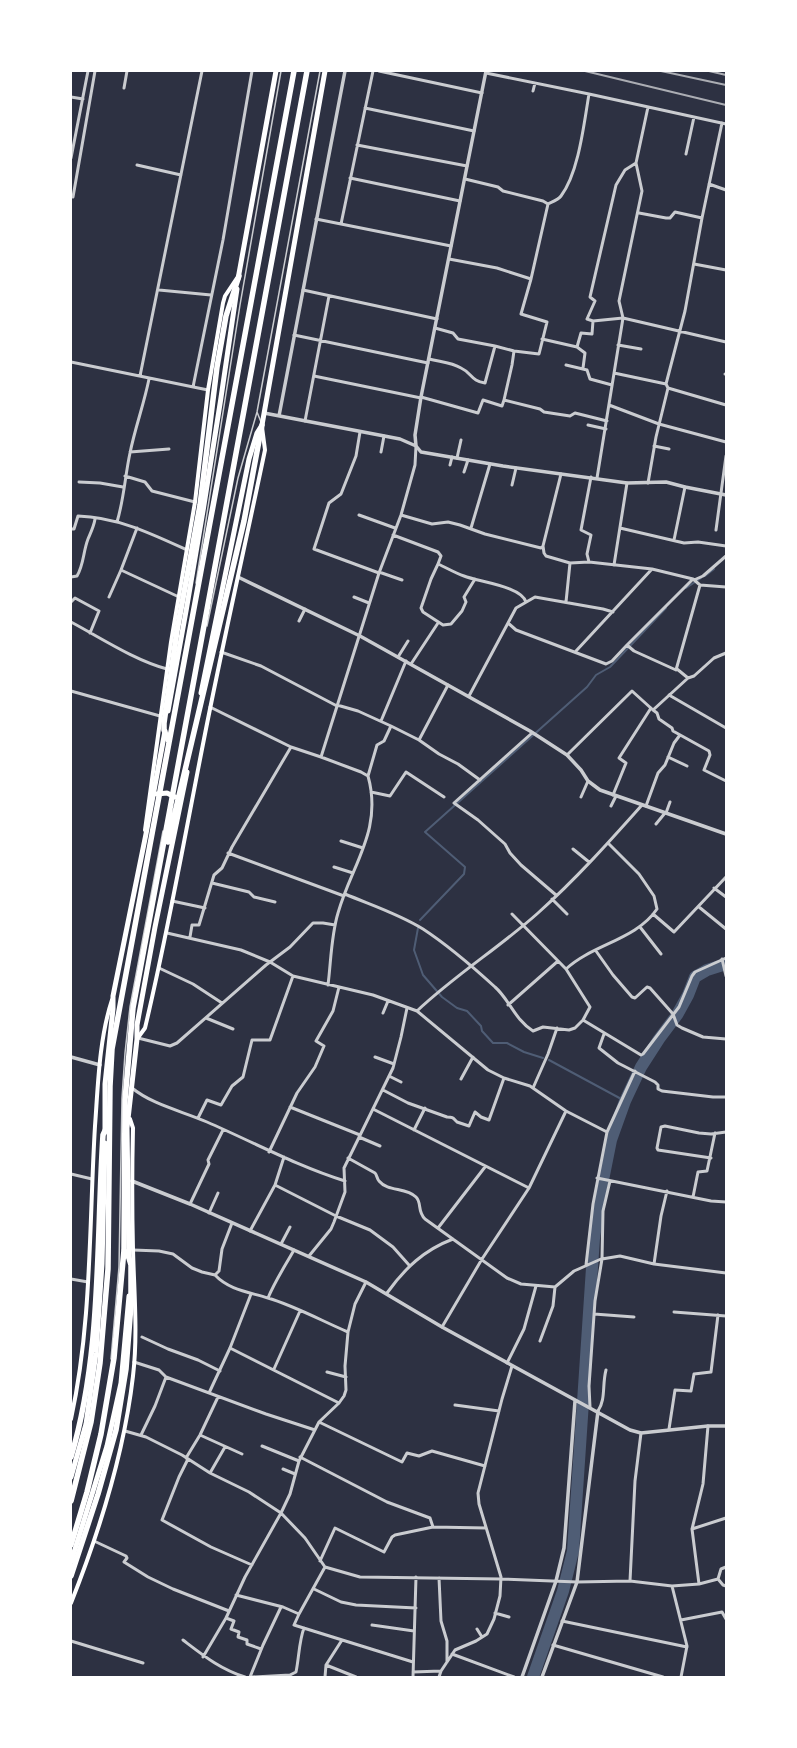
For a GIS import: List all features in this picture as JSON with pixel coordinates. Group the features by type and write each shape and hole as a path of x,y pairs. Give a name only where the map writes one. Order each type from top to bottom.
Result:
{"highway":[{"path":"71,1477 86,1424 96,1353 102,1264 105,1084 113,996 153,798 205,504 238,276 276,71"},
{"path":"71,1500 91,1422 100,1363 108,1269 112,1049 168,741 294,71"},
{"path":"71,1545 87,1492 101,1434 114,1358 124,1250 125,1100 133,1008 307,71"},
{"path":"152,911 244,521 326,71"},
{"path":"168,741 165,734 164,723 177,631 200,505 217,367 226,316 238,276"},
{"path":"71,1562 107,1446 121,1383 130,1289 127,1128 130,1119 138,1039 137,1025 155,927 182,803 198,706 225,574 249,459 257,433 262,425"},
{"path":"153,798 162,793 171,794 182,803"},
{"path":"71,1457 80,1427 92,1353 103,1135 110,1120"},
{"path":"71,1576 98,1494 116,1430 126,1369 131,1266 128,1255 124,1250"}],"main road":[{"path":"146,834 145,823 160,716 195,502 208,390 223,303 225,296 238,276"},
{"path":"138,1039 144,1028 167,933 221,652 266,450 262,425"},
{"path":"71,1419 77,1389 88,1282 92,1179 100,1065 109,1008 113,996"},
{"path":"71,1603 94,1541 125,1431 134,1362 136,1314 133,1250 133,1128 130,1119"}],"street":[{"path":"71,158 88,71"},
{"path":"73,197 95,71"},
{"path":"124,88 127,71"},
{"path":"140,376 159,290 202,71"},
{"path":"193,387 252,71"},
{"path":"279,416 345,71"},
{"path":"341,224 373,71"},
{"path":"379,71 482,93"},
{"path":"321,757 379,572 401,515 415,465 415,435 421,398 486,72 726,124"},
{"path":"533,91 535,83"},
{"path":"435,328 453,333 458,339 514,351 539,354 547,322 521,314 531,279 548,204 561,195 575,164 582,137 589,94"},
{"path":"71,97 83,99"},
{"path":"597,478 623,318 619,301 642,191 636,163 648,107"},
{"path":"365,108 474,131"},
{"path":"686,154 694,117"},
{"path":"648,483 654,446 694,264 722,123"},
{"path":"357,145 467,166"},
{"path":"636,163 625,170 616,185 590,297 595,301 587,319 593,321 623,318 680,330 726,342"},
{"path":"137,165 181,175"},
{"path":"350,178 460,201"},
{"path":"465,179 498,187 503,191 543,201 548,204"},
{"path":"709,184 726,190"},
{"path":"638,213 670,218 675,212 702,218"},
{"path":"316,219 451,246"},
{"path":"449,259 497,268 531,279"},
{"path":"694,264 726,270"},
{"path":"159,290 211,295"},
{"path":"303,290 437,319"},
{"path":"305,421 329,296"},
{"path":"577,347 581,333 592,334 593,321"},
{"path":"294,335 451,364 467,371 475,381 485,383 495,346"},
{"path":"542,339 577,347 585,353 583,368"},
{"path":"618,345 641,349"},
{"path":"314,376 421,398 478,413 483,400 502,406 514,351"},
{"path":"71,362 208,390"},
{"path":"566,365 588,370 590,379 612,385"},
{"path":"614,372 667,386 726,405"},
{"path":"117,522 124,499 123,487 130,452 149,379"},
{"path":"504,400 540,409 544,412 570,416 575,413 607,421"},
{"path":"609,405 659,424 726,442"},
{"path":"264,413 400,439 416,446 421,452 516,468 627,483 666,482 726,495"},
{"path":"588,425 606,429"},
{"path":"360,432 356,456 341,494 329,503 314,549 402,580"},
{"path":"381,452 384,436"},
{"path":"457,458 461,440"},
{"path":"654,446 669,449"},
{"path":"130,452 169,449"},
{"path":"716,530 719,513 718,503 726,456"},
{"path":"450,465 452,457"},
{"path":"464,472 468,460"},
{"path":"471,528 490,464"},
{"path":"512,485 516,468"},
{"path":"561,474 543,546 546,556 570,563 589,562 652,569 696,582 726,587"},
{"path":"126,476 146,482 152,491 195,502"},
{"path":"589,562 587,554 591,535 581,530 591,478"},
{"path":"79,482 100,483 123,487"},
{"path":"614,565 627,483"},
{"path":"674,540 685,487"},
{"path":"401,515 432,524 448,522 539,548 543,546"},
{"path":"71,529 75,528 78,516 95,519 103,518 137,528 188,550"},
{"path":"359,516 396,528"},
{"path":"71,577 77,576 81,569 88,540 93,531 95,519"},
{"path":"109,598 137,528"},
{"path":"620,528 684,543 698,542 726,546"},
{"path":"393,535 438,552 441,556 421,608 423,612 438,623 448,625 457,617 466,602 464,597 475,579"},
{"path":"508,623 516,630 576,651 606,664 612,661 696,582 726,556"},
{"path":"566,602 570,563"},
{"path":"438,564 464,576 516,591 525,599 526,602"},
{"path":"576,651 652,569"},
{"path":"121,570 179,597"},
{"path":"238,577 360,636 533,733 566,755 581,770 588,781 600,790 726,834"},
{"path":"677,669 696,582"},
{"path":"354,597 369,603"},
{"path":"469,696 516,608 526,602 535,597 542,600 566,602 612,612"},
{"path":"71,602 74,598 99,611 90,633"},
{"path":"299,621 305,609"},
{"path":"71,622 158,667 167,669"},
{"path":"411,664 438,623"},
{"path":"398,657 408,641"},
{"path":"628,646 634,651 675,670 677,669 688,678"},
{"path":"221,652 262,666 337,706 381,721 419,740 439,754 458,764 480,780"},
{"path":"611,806 626,763 619,758 652,709 714,658 726,653"},
{"path":"381,721 406,661"},
{"path":"419,740 448,685"},
{"path":"71,691 160,716"},
{"path":"566,755 632,691 657,713 660,720 680,735 709,751 710,755 704,770 726,781"},
{"path":"669,695 726,728"},
{"path":"210,707 291,747 361,772 368,776"},
{"path":"328,985 335,926 344,895 363,848 372,818 373,805 368,776 377,745 384,741 391,726"},
{"path":"533,733 480,780 456,804 478,820 505,844 510,853 521,865 556,895"},
{"path":"418,1011 438,992 522,926 552,899 608,843 644,805 658,773 665,765 680,735"},
{"path":"190,937 192,925 199,925 214,875 222,868 228,853 291,747"},
{"path":"668,757 687,766"},
{"path":"371,792 390,796 406,772 444,797"},
{"path":"581,797 588,781"},
{"path":"656,824 666,813 670,802"},
{"path":"341,841 363,848"},
{"path":"566,969 576,960 640,927 658,909 654,896 639,874 608,843"},
{"path":"573,849 589,862"},
{"path":"228,853 386,911 422,928 472,965 498,989 508,1005 533,1031 543,1027 569,1030 575,1028 583,1020 590,1007 566,969 522,926 512,914"},
{"path":"334,867 353,873"},
{"path":"653,914 674,932 726,877"},
{"path":"212,883 248,892 254,897 275,902"},
{"path":"714,888 726,897"},
{"path":"552,899 567,914"},
{"path":"172,901 205,908"},
{"path":"699,907 726,930"},
{"path":"138,1039 173,1046 270,962 290,947 313,924 323,923 335,926"},
{"path":"640,927 661,954"},
{"path":"167,933 190,937 241,950 270,962 293,976 339,987 418,1011 488,1070 504,1078 533,1088 566,1111 606,1132"},
{"path":"596,951 613,975 632,997 635,998 648,987 673,1015 677,1024 682,1028 703,1037 726,1039"},
{"path":"583,1020 641,1055 679,1007 695,972 726,958"},
{"path":"508,1005 558,961"},
{"path":"722,961 726,976"},
{"path":"159,968 193,984 222,1003"},
{"path":"198,1118 207,1100 221,1105 232,1086 242,1078 252,1040 270,1040 293,976"},
{"path":"269,1152 297,1093 315,1067 321,1054 324,1046 316,1041 334,1011 339,987"},
{"path":"382,1013 388,1001"},
{"path":"309,1256 331,1229 345,1192 344,1168 383,1090 394,1064 407,1008"},
{"path":"206,1018 233,1029"},
{"path":"533,1088 548,1054 557,1028"},
{"path":"604,1034 599,1048 613,1060 643,1074 658,1085 658,1089 662,1091 713,1097 726,1097"},
{"path":"71,1057 100,1065"},
{"path":"375,1057 394,1064"},
{"path":"461,1079 473,1057"},
{"path":"587,1264 592,1204 599,1178 606,1132 635,1071"},
{"path":"389,1076 401,1082"},
{"path":"383,1090 408,1103 450,1117 455,1119 457,1122 468,1126 475,1112 487,1120 490,1118 504,1078"},
{"path":"132,1088 139,1094 198,1118 269,1152 345,1182"},
{"path":"290,1107 380,1146"},
{"path":"414,1130 425,1108"},
{"path":"373,1109 529,1188"},
{"path":"442,1327 482,1259 529,1188 566,1111"},
{"path":"711,1158 658,1150 660,1127 665,1126 699,1133 726,1132"},
{"path":"190,1204 209,1164 208,1160 223,1130"},
{"path":"693,1197 698,1172 707,1172 715,1133"},
{"path":"250,1231 275,1185 284,1157"},
{"path":"348,1158 375,1173 378,1180 388,1187 408,1192 418,1198 421,1215 514,1282 536,1286 555,1286 574,1271 587,1264 601,1259 620,1256 654,1264 726,1273"},
{"path":"438,1228 485,1167"},
{"path":"71,1174 92,1179"},
{"path":"599,1178 693,1197 726,1202"},
{"path":"132,1180 366,1282 387,1293 442,1327 577,1401 589,1406 630,1430 641,1433 669,1429 726,1426"},
{"path":"589,1406 594,1314 601,1259 603,1211 609,1180"},
{"path":"275,1185 336,1216 363,1226 380,1236 393,1247 409,1265"},
{"path":"654,1264 661,1216 667,1191"},
{"path":"209,1213 218,1193"},
{"path":"215,1275 219,1271 222,1249 232,1223"},
{"path":"281,1244 290,1227"},
{"path":"387,1293 409,1265 428,1250 453,1239"},
{"path":"133,1250 159,1251 173,1254 192,1268 215,1275 227,1285 251,1294 268,1298 348,1332"},
{"path":"268,1298 275,1281 294,1250"},
{"path":"71,1279 88,1282"},
{"path":"203,1657 226,1618 236,1595 281,1513 290,1494 300,1459 319,1422 339,1403 346,1390 345,1358 348,1332 356,1304 366,1282"},
{"path":"507,1363 524,1329 536,1286"},
{"path":"540,1341 553,1306 555,1286"},
{"path":"209,1393 220,1372 251,1294"},
{"path":"274,1369 300,1311"},
{"path":"674,1312 726,1316"},
{"path":"594,1314 634,1318"},
{"path":"669,1429 675,1390 691,1391 694,1374 711,1372 718,1315"},
{"path":"142,1336 168,1349 198,1360 220,1372"},
{"path":"230,1348 339,1403"},
{"path":"134,1362 159,1370 166,1377 218,1397 315,1430"},
{"path":"438,1677 446,1662 455,1650 476,1642 487,1634 500,1596 501,1579 479,1504 478,1493 512,1366"},
{"path":"542,1677 576,1582 598,1412 604,1398 603,1383 606,1370"},
{"path":"327,1372 346,1377"},
{"path":"141,1435 155,1406 166,1377"},
{"path":"218,1397 178,1477 162,1520 211,1546 252,1565"},
{"path":"522,1677 558,1581 564,1548 577,1401"},
{"path":"455,1405 499,1411"},
{"path":"319,1422 402,1462 407,1453 419,1456 430,1451 485,1466"},
{"path":"699,1584 692,1529 703,1484 708,1426"},
{"path":"125,1431 141,1435 210,1473 249,1492 281,1513 305,1538 325,1567 360,1577 416,1577 576,1582 630,1581 672,1586 699,1584 718,1579"},
{"path":"630,1581 635,1481 641,1433"},
{"path":"200,1435 242,1454"},
{"path":"210,1473 225,1446"},
{"path":"262,1446 300,1459 387,1502 430,1518 433,1527"},
{"path":"283,1469 295,1474"},
{"path":"692,1529 726,1518"},
{"path":"320,1561 335,1528 384,1552 392,1537 395,1535 433,1527 486,1528"},
{"path":"94,1541 126,1556 124,1562 148,1577 188,1596 229,1611"},
{"path":"325,1567 294,1625 413,1662"},
{"path":"718,1579 721,1569 726,1567"},
{"path":"412,1677 416,1608 416,1577"},
{"path":"439,1578 440,1621 446,1641 446,1662"},
{"path":"718,1579 722,1585 726,1586"},
{"path":"672,1586 687,1647 681,1675"},
{"path":"314,1588 341,1602 356,1606 416,1608"},
{"path":"236,1595 282,1607 299,1614"},
{"path":"282,1607 261,1649 251,1677 290,1676 296,1672 300,1653 300,1638 304,1628"},
{"path":"680,1620 722,1612 726,1619"},
{"path":"495,1613 509,1617"},
{"path":"226,1618 234,1621 231,1629 239,1632 238,1637 247,1640 246,1644 261,1649"},
{"path":"562,1621 687,1647"},
{"path":"372,1625 414,1631"},
{"path":"477,1629 482,1637"},
{"path":"183,1640 203,1657 230,1672 245,1677"},
{"path":"325,1677 326,1666 342,1640"},
{"path":"71,1641 143,1663"},
{"path":"553,1644 662,1677"},
{"path":"452,1654 514,1677"},
{"path":"326,1666 356,1677"},
{"path":"413,1672 441,1671"}],"lane":[{"path":"71,1504 90,1434 101,1362 110,1269 112,1088 118,1023 162,793 246,267 281,71"},
{"path":"71,1536 99,1434 111,1359 119,1267 122,1098 130,1008 171,794 238,478 257,412 320,71"},
{"path":"238,276 246,267"},
{"path":"257,412 262,425"}],"waterway":[{"path":"705,576 714,569"},
{"path":"686,588 701,578"},
{"path":"420,920 464,874 465,867 425,832 587,687 596,675 610,667 666,608"},
{"path":"418,928 414,950 423,975 442,997 457,1008 467,1011 481,1026 482,1031 493,1043 507,1043 524,1052 543,1058"},
{"path":"533,1677 563,1591 573,1551 594,1238 611,1140 625,1101 641,1067 677,1015 688,995 695,977 707,970 726,964"},
{"path":"549,1060 625,1101"}],"railway":[{"path":"585,71 726,105"},
{"path":"661,71 726,85"},
{"path":"709,71 726,75"}]}
